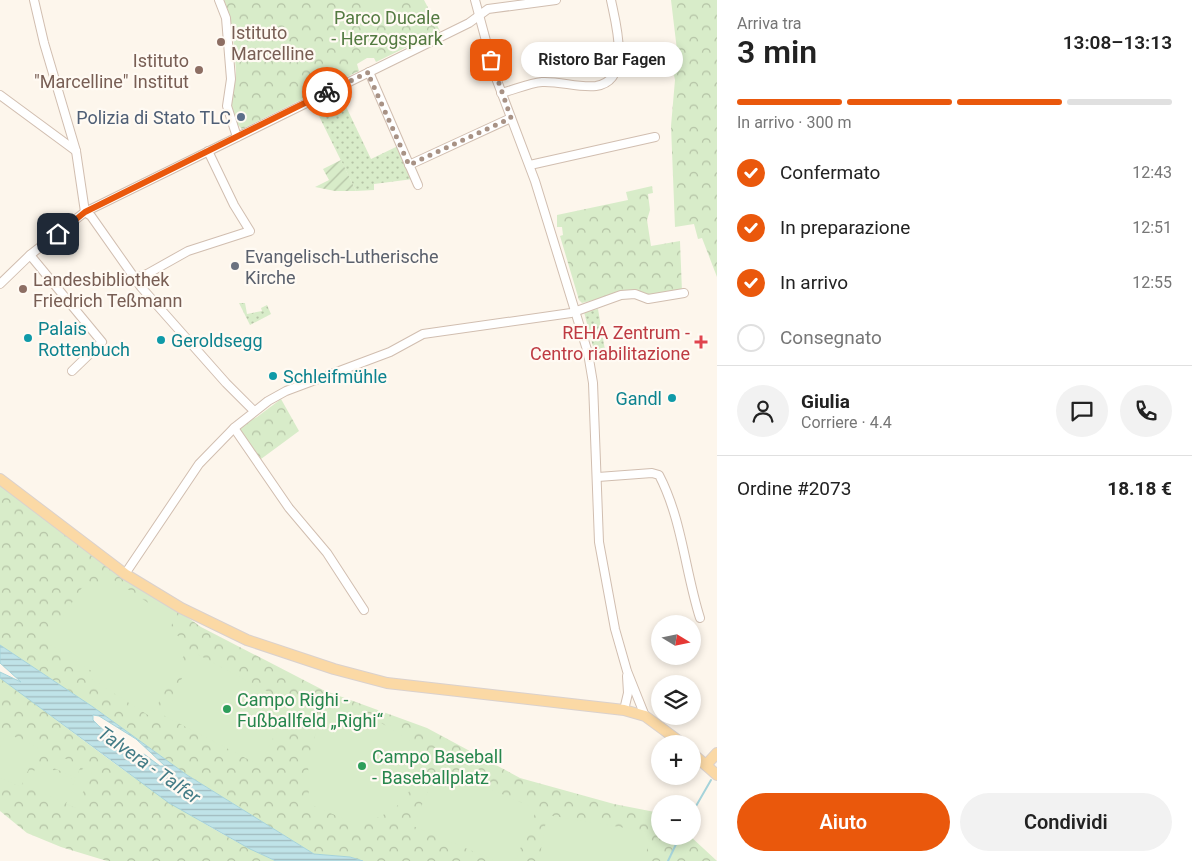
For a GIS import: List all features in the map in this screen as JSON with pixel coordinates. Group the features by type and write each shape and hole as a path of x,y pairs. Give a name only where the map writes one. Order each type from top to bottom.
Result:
{"main road":[{"path":"0,479 125,574 181,608 247,640 387,684 624,710 645,716 671,735"},
{"path":"706,765 717,753"},
{"path":"701,761 717,775"}],"street":[{"path":"34,0 44,43 76,151 85,212 91,216 135,278 173,325 254,411"},
{"path":"219,0 226,18 231,79 227,106 237,137"},
{"path":"475,0 501,93 530,165 588,353 593,384 592,421 598,477 599,542 615,629 627,672 645,716"},
{"path":"0,284 30,255 85,212 479,17 488,9 556,0"},
{"path":"501,93 542,82 582,86 599,85 612,77 620,52 610,0"},
{"path":"369,72 418,184"},
{"path":"0,95 76,151"},
{"path":"409,165 511,118"},
{"path":"530,165 654,137"},
{"path":"135,278 147,274 188,251 250,231 234,205 208,151"},
{"path":"30,255 102,342 72,371"},
{"path":"125,574 194,471 234,428 254,411 286,391 390,352 423,334 575,311 621,295 635,294 648,298 684,293"},
{"path":"234,428 289,508 326,553 364,610"},
{"path":"598,477 652,473 659,476 677,520 689,585 699,615"},
{"path":"624,710 628,693 627,672"}],"green space":[{"name":"Parco Ducale - Herzogspark","path":"224,0 424,0 440,31 376,62 374,58 367,58 357,64 359,71 242,129 236,122 232,107 236,77 234,43"},
{"path":"363,0 387,0 390,7 373,17"},
{"path":"671,0 717,0 717,277 702,238 698,239 694,224 675,227 671,126 675,80 673,70 679,67"},
{"path":"340,94 371,159 398,146 413,179 374,184 374,190 356,191 314,106"},
{"path":"341,160 356,191 335,191 315,187 329,180 323,169"},
{"path":"652,186 653,193 648,194 650,210 647,220 651,246 680,241 682,292 652,296 633,290 582,303 579,300 560,236 563,235 562,227 557,227 557,215 628,200 626,192"},
{"path":"239,303 245,303 247,314 262,311 261,308 267,305 271,314 250,325"},
{"path":"598,309 606,356 596,358 584,312"},
{"path":"281,399 299,431 261,459 238,427 257,417"},
{"path":"0,482 201,627 323,690 427,728 520,778 614,804 651,811 651,845 700,845 717,861 363,861 350,857 314,854 187,775 93,707 0,645"},
{"path":"105,574 174,620 169,630 190,644 151,717 90,678 93,672 46,642 87,580 98,586"},
{"name":"Campo Righi - Fußballfeld „Righi“","path":"195,653 291,704 259,765 163,715"},
{"path":"0,678 100,753 168,800 203,823 276,861 107,861 61,847 27,833 0,811"},
{"name":"Campo Baseball - Baseballplatz","path":"332,705 375,719 415,744 418,752 415,774 410,790 403,800 393,810 367,823 356,824 309,804 308,758 323,710"},
{"path":"6,733 38,747 21,787 0,778 0,747"},
{"path":"53,753 81,766 76,778 47,765"},
{"path":"38,763 75,780 65,803 27,786"},
{"path":"438,767 537,809 515,861 496,861 413,826"},
{"path":"83,768 92,772 76,808 66,804"},
{"path":"547,815 650,832 645,861 539,861"}],"water":[{"name":"Talvera - Talfer","path":"0,645 93,707 187,775 314,854 350,857 363,861 276,861 250,849 169,803 0,678 0,672 21,682 0,663","holes":["93,715 99,716 136,739 165,766 160,766 144,754 141,756 104,730 93,720"]}],"waterway":[{"path":"701,797 711,780"},
{"path":"668,861 676,845"}],"way so far":[{"path":"327,92 369,72 409,165 476,136 511,118 491,60"}],"place":[{"name":"Istituto Marcelline","path":"221,42"},
{"name":"Ristoro Bar Fagen","path":"491,60"},
{"name":"Istituto \"Marcelline\" Institut","path":"199,70"},
{"name":"Polizia di Stato TLC","path":"241,117"},
{"name":"Evangelisch-Lutherische Kirche","path":"235,266"},
{"name":"Landesbibliothek Friedrich Teßmann","path":"23,289"},
{"name":"Palais Rottenbuch","path":"28,338"},
{"name":"Geroldsegg","path":"161,340"},
{"name":"REHA Zentrum - Centro riabilitazione","path":"701,342"},
{"name":"Schleifmühle","path":"273,376"},
{"name":"Gandl","path":"672,398"},
{"name":"Campo Righi - Fußballfeld „Righi“","path":"227,709"},
{"name":"Campo Baseball - Baseballplatz","path":"362,766"}],"route":[{"path":"58,234 85,212 327,92"}]}
